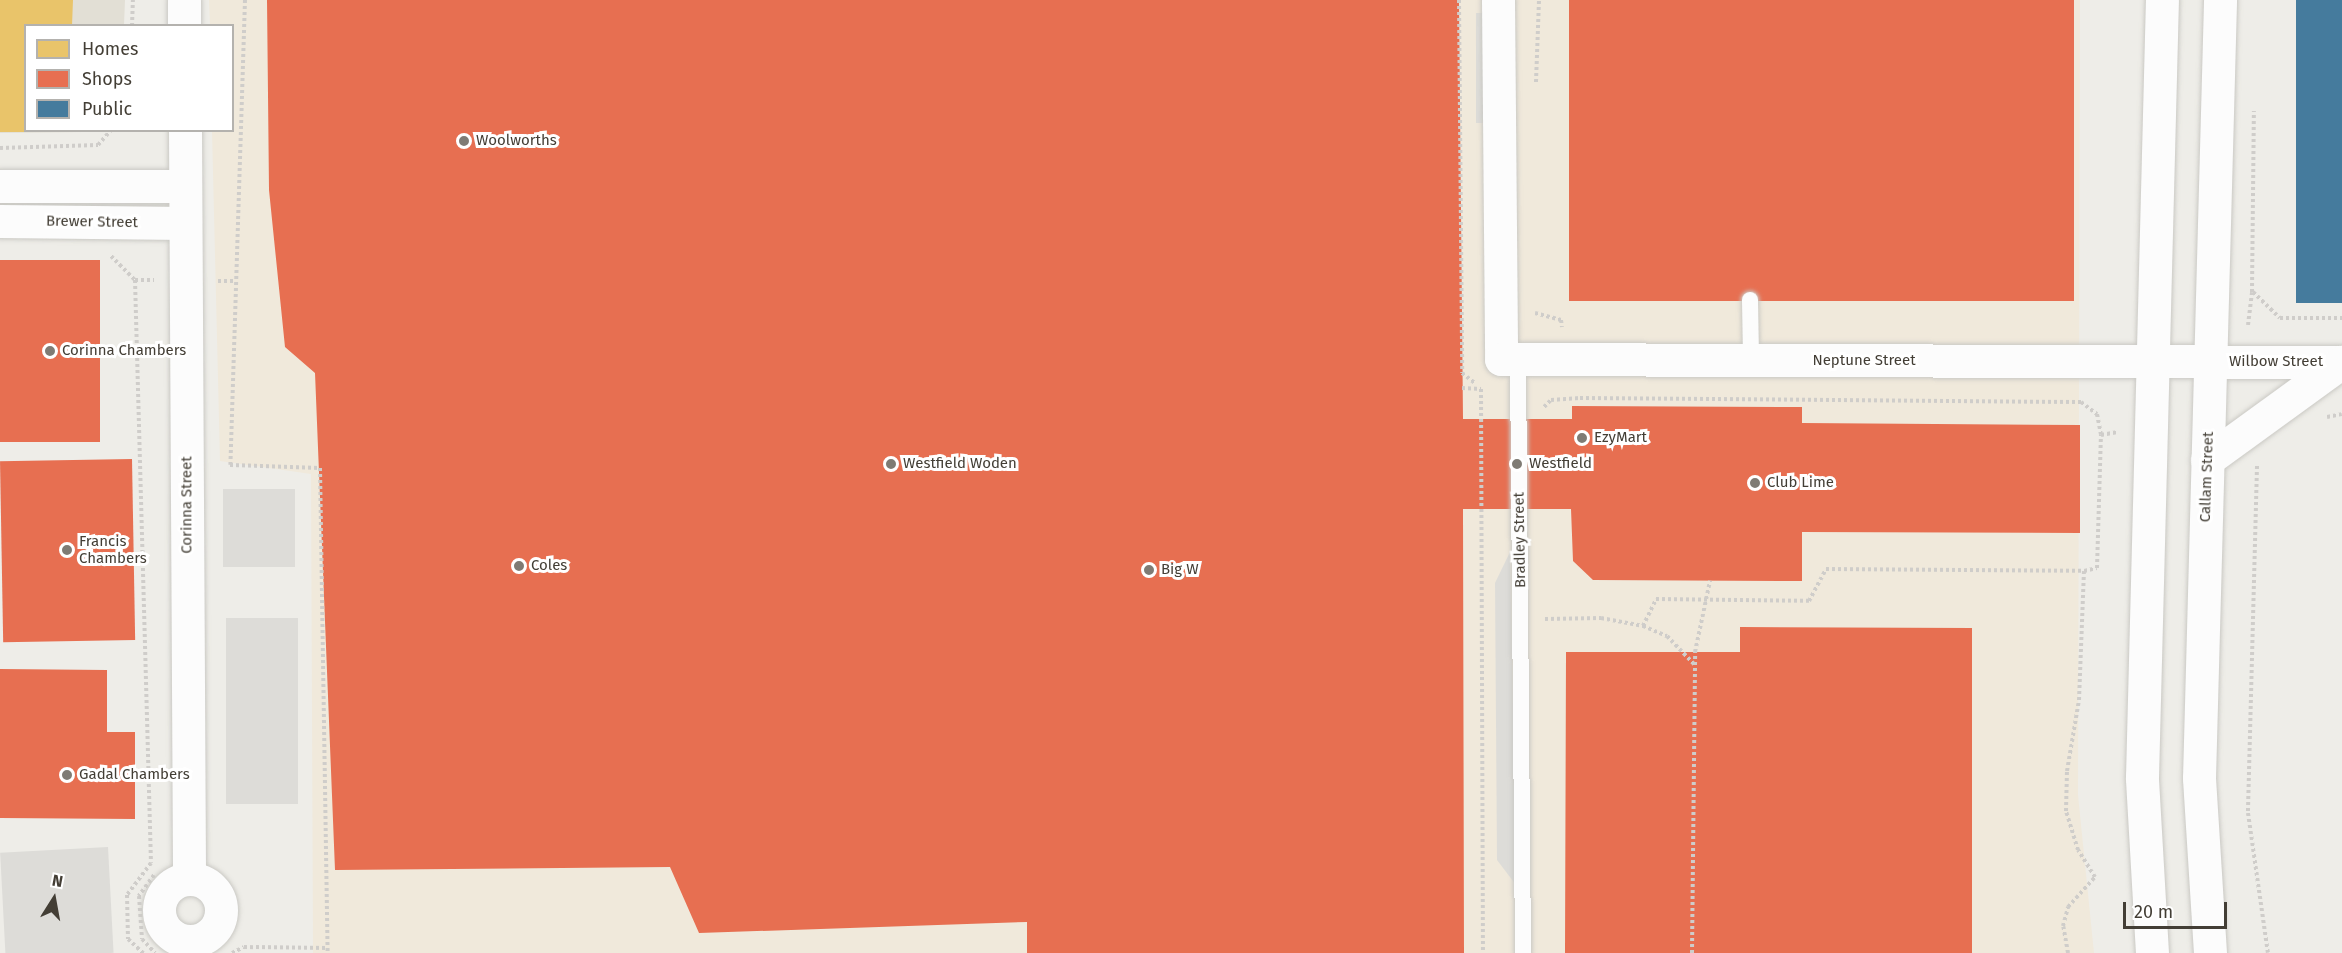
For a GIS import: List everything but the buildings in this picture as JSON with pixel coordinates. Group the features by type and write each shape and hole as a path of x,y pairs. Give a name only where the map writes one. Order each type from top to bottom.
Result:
{"street":[{"path":"184,0 184,24"},
{"path":"1498,0 1501,359 1518,359"},
{"path":"2152,953 2142,777 2162,0"},
{"name":"Callam Street","path":"2210,953 2199,778 2220,0"},
{"name":"Corinna Street","path":"185,132 189,879"},
{"path":"0,186 185,186"},
{"name":"Brewer Street","path":"0,221 185,223"},
{"name":"Neptune Street","path":"1518,359 2210,362"},
{"name":"Wilbow Street","path":"2210,362 2342,362"},
{"path":"2207,460 2342,362"},
{"path":"189,879 199,880 216,892 221,912 219,921 206,936 186,946 163,923 160,903 170,886 189,879"}],"lane":[{"path":"1750,300 1752,360"},
{"name":"Bradley Street","path":"1518,359 1523,953"}],"path":[{"path":"132,24 133,0"},
{"path":"232,953 244,947 328,950 321,468 230,465 245,0"},
{"path":"1459,0 1462,373"},
{"path":"2254,105 2252,292 2280,318 2342,318"},
{"path":"0,148 98,145 109,132"},
{"path":"135,280 151,863 127,895 128,939 143,953"},
{"path":"1462,388 1481,389 1483,953"},
{"path":"1543,418 1543,408 1551,400 1580,398 2081,402 2097,414"},
{"path":"1643,626 1656,599 1809,601 1826,569 2084,571 2097,568 2101,435"},
{"path":"2261,458 2256,506 2248,813 2268,953"},
{"path":"2068,953 2063,926 2068,908 2095,877 2078,850 2066,811 2067,771 2079,700 2084,571"},
{"path":"1692,953 1695,652 1710,581"},
{"path":"1545,619 1601,618 1643,626 1667,636 1695,665"},
{"path":"139,896 142,939 155,953"}],"shaded area":[{"path":"0,0 125,0 124,24 24,24 24,132 84,132 0,133"},
{"name":"Westfield Woden","path":"209,0 2080,0 2078,795 2094,953 313,953 311,474 220,461 212,132 234,132 234,24 210,24"},
{"path":"1476,13 1486,13 1486,123 1476,123"},
{"path":"223,489 295,489 295,567 223,567"},
{"path":"1510,552 1516,885 1497,860 1495,583"},
{"path":"226,618 298,618 298,804 226,804"},
{"path":"108,847 114,953 5,953 0,853"}],"place":[{"name":"Woolworths","path":"464,141"},
{"name":"Corinna Chambers","path":"50,351"},
{"name":"EzyMart","path":"1582,438"},
{"name":"Westfield Woden","path":"891,464"},
{"name":"Westfield","path":"1517,464"},
{"name":"Club Lime","path":"1755,483"},
{"name":"Francis Chambers","path":"67,550"},
{"name":"Coles","path":"519,566"},
{"name":"Big W","path":"1149,570"},
{"name":"Gadal Chambers","path":"67,775"}]}
